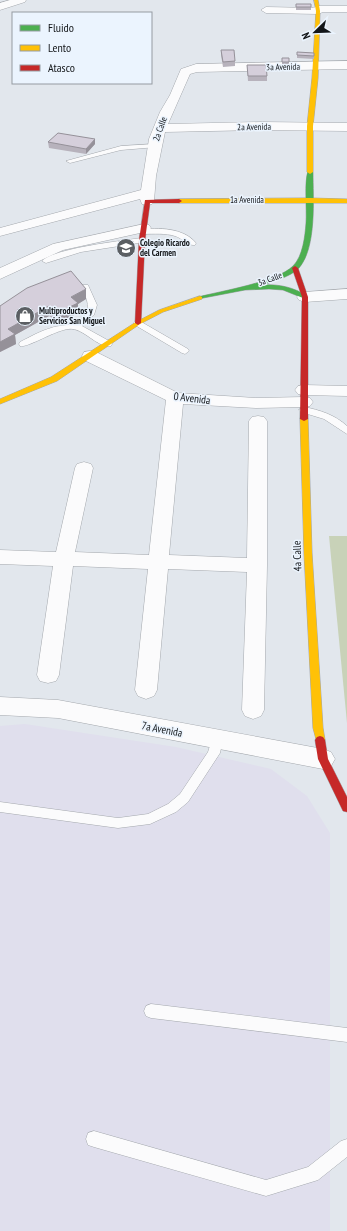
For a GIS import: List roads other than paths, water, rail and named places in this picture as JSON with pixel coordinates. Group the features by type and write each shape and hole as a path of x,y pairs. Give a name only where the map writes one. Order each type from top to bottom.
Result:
{"main road":[{"name":"3a Calle","path":"0,402 54,379 138,323 172,306 245,288 282,275 295,268 302,258 306,248 310,200 310,126 318,74 317,7"},
{"name":"1a Avenida","path":"147,197 347,201"},
{"path":"138,323 143,233 147,197"},
{"name":"4a Calle","path":"295,268 304,297 304,400 308,561 318,728 323,759 347,808"},
{"path":"245,288 266,286 286,287 297,291 304,297"}],"street":[{"path":"0,7 21,0"},
{"path":"266,10 317,7 347,10"},
{"name":"3a Avenida","path":"196,68 318,74 347,65"},
{"name":"2a Calle","path":"147,197 155,146 166,112 176,95 185,72 196,68"},
{"name":"2a Avenida","path":"160,128 347,127"},
{"path":"0,232 147,197"},
{"path":"0,274 58,247 143,233"},
{"path":"304,297 347,294"},
{"name":"0 Avenida","path":"90,356 175,398 256,404 304,400 347,391"},
{"path":"146,690 175,398"},
{"path":"253,710 258,565 258,421"},
{"path":"48,675 64,559 84,468"},
{"path":"0,557 158,560 258,565"},
{"name":"7a Avenida","path":"0,706 58,709 323,759"}],"lane":[{"path":"70,161 121,148 155,146"},
{"path":"46,261 57,256 94,248 143,233 178,233 186,237 192,243"},
{"path":"23,344 49,332 64,327 76,326 89,317 93,300 85,287"},
{"path":"138,323 185,350"},
{"path":"76,326 108,344"},
{"path":"304,400 320,414 331,418 342,425 347,431"},
{"path":"0,807 118,822 150,819 172,808 184,798 214,753 217,739"},
{"path":"151,1011 347,1035"},
{"path":"94,1139 266,1188 312,1174 347,1147"}],"place":[{"name":"Colegio Ricardo del Carmen","path":"126,248"},
{"name":"Multiproductos y Servicios San Miguel","path":"25,316"}]}
